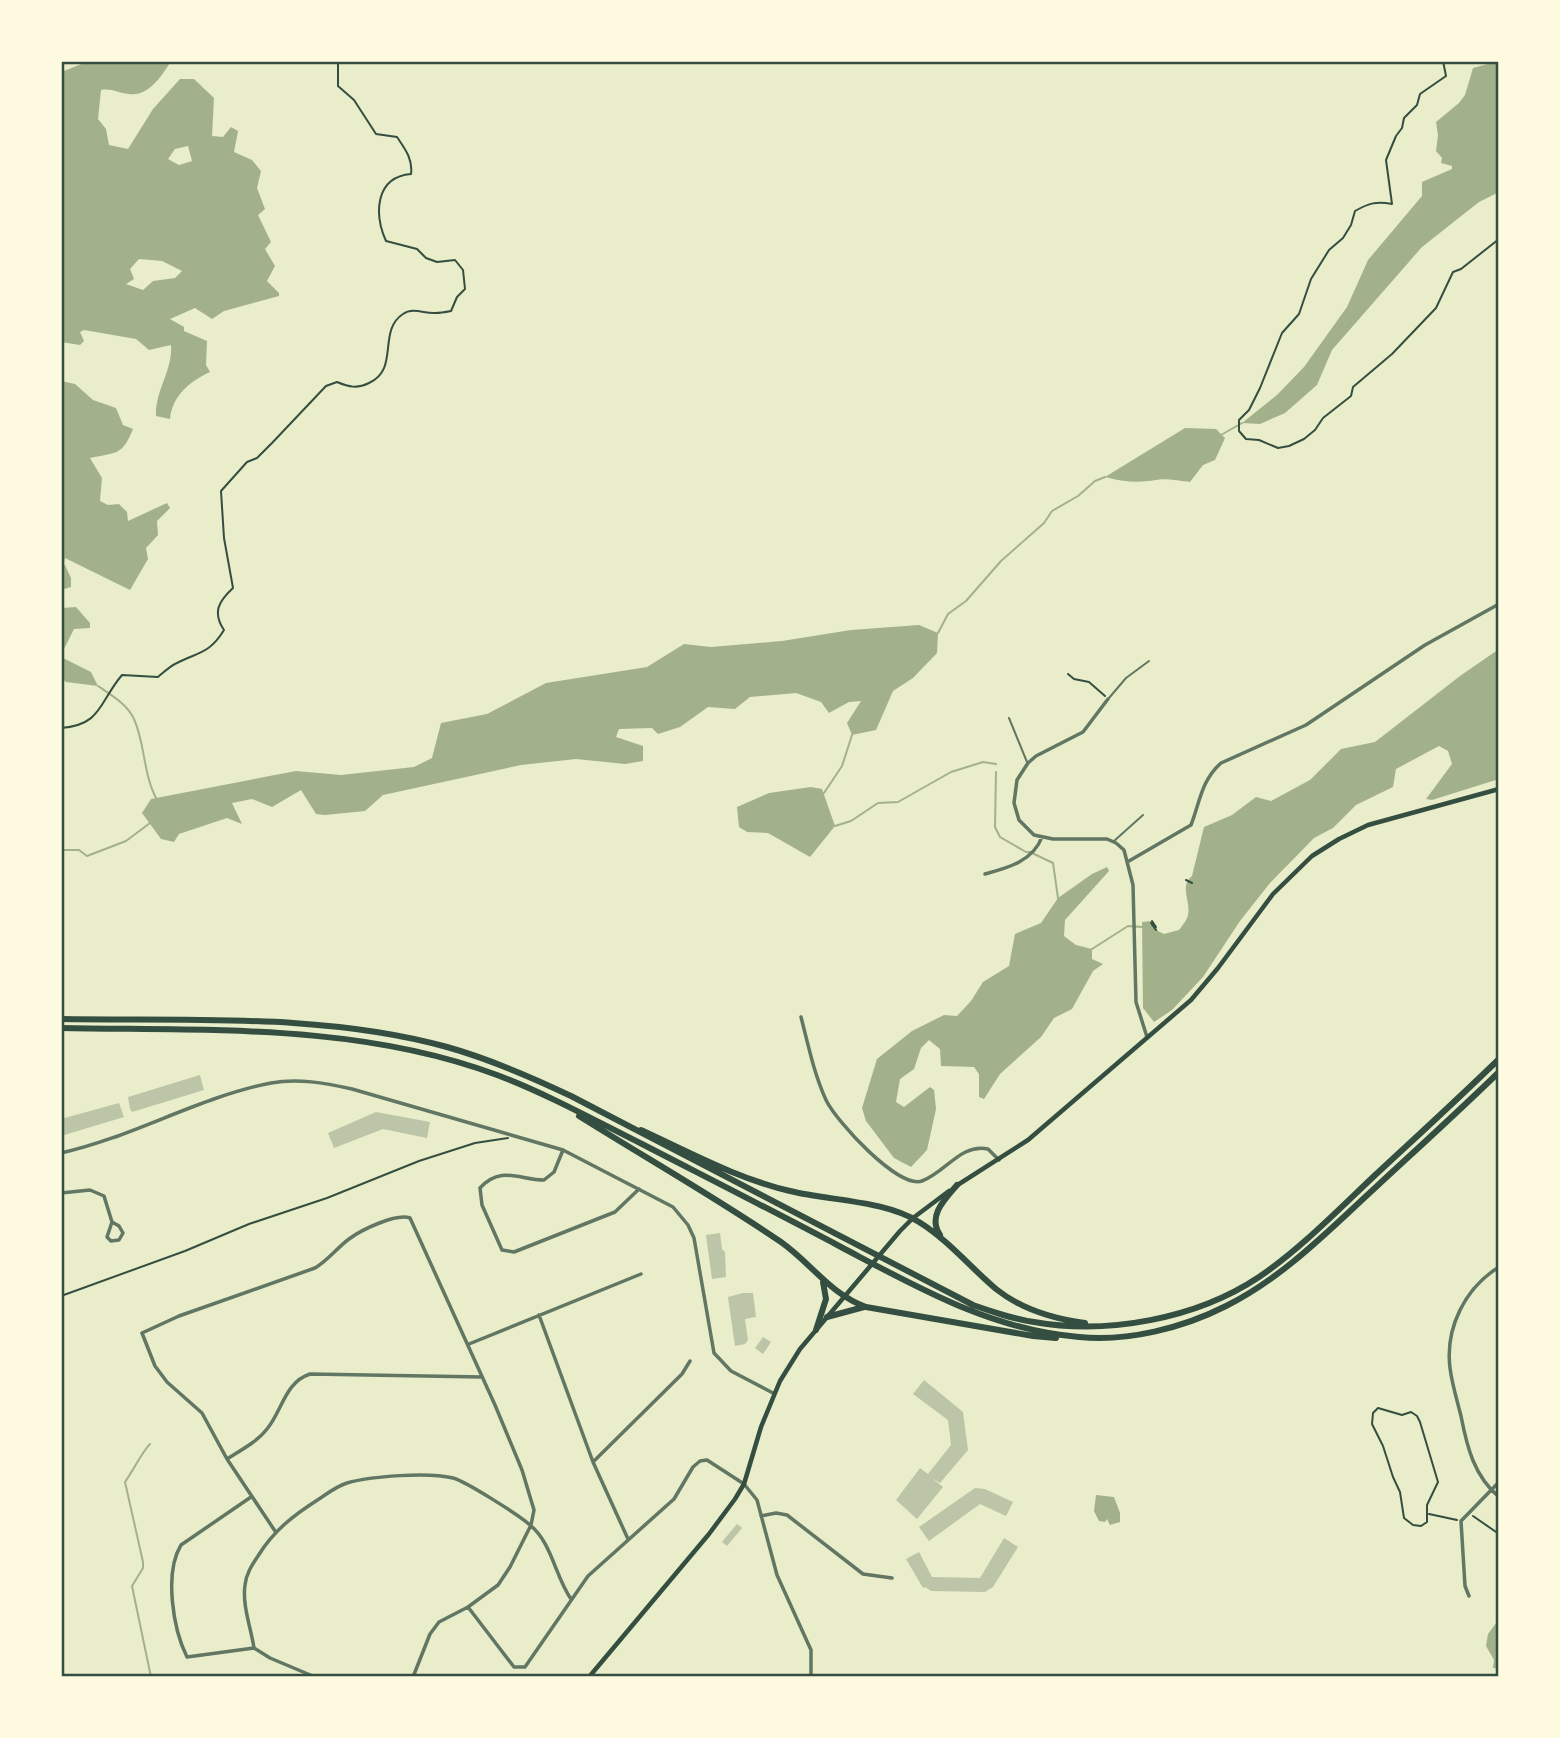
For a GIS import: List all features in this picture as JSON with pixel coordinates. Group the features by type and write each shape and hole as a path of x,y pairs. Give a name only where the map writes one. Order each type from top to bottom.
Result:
{"highway":[{"path":"61,1019 341,1027 407,1038 486,1059 529,1076 591,1107 945,1292 1001,1315 1062,1326 1091,1327 1159,1318 1199,1306 1239,1289 1259,1277 1349,1200 1499,1059"},
{"path":"61,1028 337,1037 405,1047 462,1063 528,1088 980,1315 1021,1328 1082,1338"},
{"path":"552,1100 755,1225 785,1245 844,1297 866,1307 1033,1336 1082,1338 1136,1334 1181,1324 1224,1307 1264,1284 1300,1257 1499,1072"},
{"path":"591,1107 758,1182 791,1192 891,1210 913,1218 945,1242 998,1291 1020,1304 1067,1320 1111,1324"},
{"path":"945,1242 937,1230 937,1212 957,1185"},
{"path":"816,1330 826,1299 822,1280"},
{"path":"827,1317 866,1307"}],"main road":[{"path":"589,1677 709,1534 744,1484 773,1393 800,1349 913,1218 957,1185 1028,1140 1191,1000 1273,894 1312,856 1368,825 1499,789"}],"street":[{"path":"1127,862 1191,825 1201,789 1221,763 1306,725 1425,645 1499,604"},
{"path":"1108,699 1082,733 1036,756 1028,763 1017,780 1013,793 1014,807 1025,828 1034,835 1104,839 1114,842 1124,850 1133,886 1136,1002 1147,1037"},
{"path":"985,874 1014,865 1033,853 1042,837"},
{"path":"801,1017 830,1107 886,1167 906,1180 918,1182 934,1175 972,1148 988,1149 999,1160"},
{"path":"61,1153 120,1136 236,1093 272,1083 292,1081 318,1082 352,1089 563,1150 673,1207 691,1231 714,1353 731,1371 773,1393"},
{"path":"563,1150 554,1171 544,1180 506,1174 480,1188 482,1205 502,1250 514,1252 611,1214 639,1189"},
{"path":"61,1193 90,1190 98,1192 107,1203 112,1222 107,1237 111,1241 119,1240 123,1233 119,1226 112,1222"},
{"path":"275,1531 227,1459 202,1413 167,1382 155,1366 142,1333 179,1316 315,1268 330,1258 350,1238 383,1222 404,1216 410,1218 469,1344 522,1470 534,1510 531,1525 498,1585 439,1622 430,1634 413,1677"},
{"path":"1499,1267 1487,1274 1466,1297 1455,1321 1450,1367 1466,1443 1476,1470 1499,1497"},
{"path":"469,1344 641,1274"},
{"path":"539,1315 593,1462 628,1539"},
{"path":"593,1462 682,1374 690,1361"},
{"path":"227,1459 258,1439 269,1428 293,1383 310,1374 482,1377"},
{"path":"468,1606 514,1667 525,1667 588,1576 674,1499 693,1467 700,1461 707,1460 744,1484 757,1500 777,1574 811,1650 811,1677"},
{"path":"254,1648 244,1599 244,1583 275,1531 287,1520 344,1484 367,1478 443,1476 457,1479 531,1525 548,1551 561,1583 571,1598"},
{"path":"1469,1596 1465,1586 1461,1521 1499,1482"},
{"path":"251,1497 181,1545 171,1571 172,1598 181,1645 187,1657 254,1648 270,1658 315,1677"},
{"path":"761,1516 776,1513 788,1516 863,1574 892,1578"}],"lane":[{"path":"1108,699 1126,678 1149,661"},
{"path":"1009,718 1028,763"},
{"path":"1114,842 1118,834 1143,814"}],"path":[{"path":"61,728 76,727 93,718 122,676 158,677 175,663 200,654 216,643 224,630 217,610 220,599 233,587 223,538 221,491 247,462 257,458 272,443 326,386 337,382 351,388 377,380 385,369 388,341 394,325 403,313 415,310 432,314 451,311 457,297 465,289 463,270 455,260 437,262 426,258 417,249 386,241 379,218 380,197 388,183 398,175 411,174 412,165 408,153 397,137 376,134 354,100 338,86 338,61"},
{"path":"1443,61 1446,76 1420,94 1417,105 1405,118 1385,160 1392,204 1369,203 1356,211 1343,238 1329,250 1311,279 1299,314 1282,333 1260,388 1249,410 1239,420 1239,431 1246,439 1259,440 1278,447 1289,446 1304,439 1315,430 1323,418 1351,396 1353,387 1371,374 1381,361 1392,354 1430,316 1442,298 1453,272 1461,270 1499,239"},
{"path":"1068,674 1089,682 1108,699"},
{"path":"1151,922 1156,929"},
{"path":"61,1296 185,1251 249,1224 327,1198 419,1161 475,1143 507,1139 510,1134"},
{"path":"474,1136 475,1143"},
{"path":"1378,1408 1402,1415 1410,1412 1417,1416 1420,1422 1438,1482 1427,1505 1427,1523 1421,1526 1407,1522 1400,1492 1372,1424 1373,1413 1378,1408"},
{"path":"1499,1540 1499,1567"}],"shaded area":[{"path":"89,61 171,61 159,79 142,92 129,94 101,90 98,119 106,129 109,145 128,149 153,109 180,79 194,79 214,98 212,136 223,137 231,127 238,131 234,152 252,160 261,171 257,188 265,209 258,215 271,242 265,249 275,266 267,281 279,296 224,311 212,319 195,308 170,319 184,327 184,331 207,341 206,365 210,372 183,390 174,403 170,419 156,416 156,407 169,363 171,345 149,350 136,339 84,330 80,332 84,341 80,345 61,342 61,75 64,71","holes":["188,146 192,161 179,165 168,159 175,149","139,259 162,261 182,271 175,278 153,281 143,290 126,284 134,279 130,269"]},
{"path":"1499,63 1499,192 1479,202 1422,247 1332,350 1317,385 1285,413 1260,424 1242,423 1277,395 1304,367 1347,307 1368,260 1422,196 1422,182 1452,169 1452,166 1441,163 1442,158 1436,151 1436,122 1465,95 1473,68"},
{"path":"61,381 75,384 93,400 116,408 123,425 133,429 118,451 90,458 102,478 100,501 108,505 119,504 127,512 128,521 167,503 170,508 157,521 158,535 146,548 148,559 130,590 65,558 71,587 61,590"},
{"path":"1185,428 1216,429 1225,438 1215,460 1203,465 1190,482 1164,479 1130,481 1105,477"},
{"path":"76,607 90,623 90,628 74,629 61,655 61,608"},
{"path":"919,625 938,633 937,653 913,678 893,691 876,730 852,735 847,723 861,701 849,702 829,713 821,702 796,693 750,697 735,709 708,707 680,727 658,734 652,728 619,729 616,737 643,746 643,761 625,764 576,759 521,765 383,795 365,811 325,815 316,814 301,790 272,807 252,799 232,803 242,824 227,818 179,834 174,842 161,839 142,813 151,799 296,771 341,775 414,767 432,758 441,723 487,714 546,683 647,667 684,644 711,647 782,641 851,630"},
{"path":"1499,649 1499,779 1432,800 1426,799 1452,764 1448,751 1439,746 1396,769 1393,787 1356,805 1333,828 1314,838 1270,883 1240,921 1203,977 1172,1010 1154,1022 1143,1008 1142,922 1152,921 1158,931 1164,934 1179,930 1184,923 1188,910 1186,885 1192,876 1204,827 1232,815 1256,797 1271,801 1310,780 1341,749 1375,742"},
{"path":"61,657 91,672 98,686 66,682 61,677"},
{"path":"811,787 822,789 835,826 810,857 768,833 747,832 739,827 737,807 769,793"},
{"path":"1107,867 1109,871 1065,920 1064,936 1076,945 1092,949 1092,959 1103,964 1093,971 1072,1009 1054,1018 1041,1037 1000,1074 984,1099 979,1097 979,1074 974,1067 941,1066 940,1049 929,1040 921,1048 914,1069 900,1079 896,1102 904,1107 930,1087 934,1090 936,1109 927,1150 911,1167 894,1158 866,1121 862,1108 877,1059 912,1031 944,1015 957,1016 983,982 1009,966 1015,934 1041,923 1058,898 1092,874"},
{"path":"1096,1495 1114,1497 1120,1513 1120,1522 1110,1525 1107,1519 1105,1522 1099,1521 1094,1511"},
{"path":"1499,1619 1499,1669 1493,1668 1494,1660 1486,1646 1488,1634"}],"building":[{"path":"200,1075 204,1090 132,1112 130,1109 128,1097"},
{"path":"119,1103 124,1117 61,1136 61,1119"},
{"path":"376,1112 430,1122 427,1138 383,1129 334,1148 328,1133"},
{"path":"720,1233 722,1249 725,1252 726,1277 712,1279 706,1235"},
{"path":"753,1293 756,1317 745,1319 748,1340 745,1344 735,1346 728,1297"},
{"path":"763,1337 771,1342 763,1354 755,1348"},
{"path":"924,1380 963,1412 968,1450 940,1483 932,1478 943,1487 917,1519 896,1500 920,1468 928,1474 951,1445 948,1420 913,1394"},
{"path":"975,1488 985,1489 1013,1502 1006,1516 980,1504 929,1541 919,1527"},
{"path":"737,1524 742,1528 727,1546 722,1542"},
{"path":"1004,1538 1018,1547 993,1587 985,1592 931,1591 923,1588 906,1559 919,1552 932,1577 980,1578"}],"waterway":[{"path":"1221,435 1242,423"},
{"path":"938,633 948,614 966,601 1001,561 1044,523 1052,511 1105,477"},
{"path":"98,686 123,704 134,719 156,798"},
{"path":"824,793 842,766 852,735"},
{"path":"835,826 851,821 878,803 898,802 951,772 983,762 996,764"},
{"path":"996,772 995,827 1000,837 1053,863 1058,898"},
{"path":"61,850 79,850 87,856 126,841 150,823"},
{"path":"1092,949 1128,926 1142,927"},
{"path":"150,1444 125,1482 143,1562 143,1568 132,1586 151,1677"}]}
